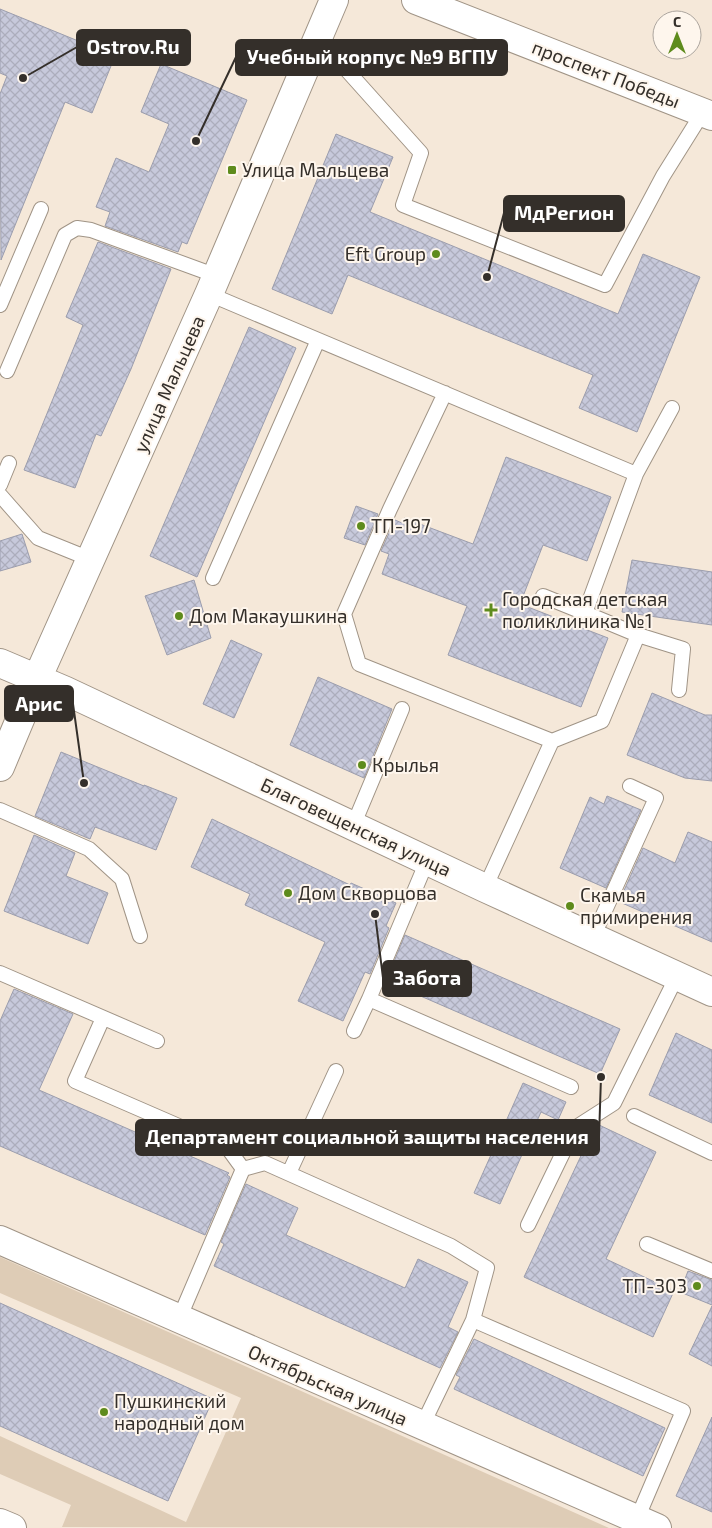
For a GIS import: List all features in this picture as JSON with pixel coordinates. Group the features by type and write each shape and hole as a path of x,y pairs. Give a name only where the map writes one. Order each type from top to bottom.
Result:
{"street":[{"name":"улица Мальцева","path":"0,767 37,679 213,285 334,0"},
{"name":"проспект Победы","path":"416,0 708,114"},
{"name":"Благовещенская улица","path":"0,663 66,691 427,861 712,992"},
{"name":"Октябрьская улица","path":"0,1240 647,1524"},
{"path":"0,1523 12,1528"}],"lane":[{"path":"318,38 421,153 403,205 605,285 663,176 708,114"},
{"path":"0,305 41,209"},
{"path":"7,371 65,235 77,228 91,230 213,285 318,340 636,474"},
{"path":"213,578 318,340"},
{"path":"445,393 390,509 344,614 359,664 552,741"},
{"path":"585,613 636,474 672,408"},
{"path":"0,485 9,463"},
{"path":"0,495 38,538 90,560"},
{"path":"543,596 638,635 683,649 679,690"},
{"path":"485,888 552,741 602,720 638,635"},
{"path":"352,826 402,709"},
{"path":"592,937 656,798 630,786"},
{"path":"0,810 89,849 122,879 140,936"},
{"path":"354,1031 427,861"},
{"path":"0,973 157,1041"},
{"path":"528,1226 575,1128 614,1103 676,976"},
{"path":"369,999 571,1087"},
{"path":"103,1018 76,1080 227,1147 243,1169"},
{"path":"289,1173 336,1071"},
{"path":"634,1116 712,1153"},
{"path":"243,1169 265,1163 451,1246 487,1268 473,1320 422,1426"},
{"path":"178,1319 243,1169"},
{"path":"647,1244 712,1271"},
{"path":"473,1320 683,1411 647,1524"}],"shaded area":[{"path":"0,1257 609,1528 62,1527 71,1505 0,1474 0,1436 186,1522 241,1398 0,1293"}],"building":[{"path":"0,9 115,56 92,113 65,102 1,260 0,94 7,76 0,73"},
{"path":"161,64 247,100 187,244 182,242 178,252 105,226 110,212 96,207 116,158 149,172 169,124 141,112"},
{"path":"336,134 393,157 370,212 618,314 643,254 700,277 637,432 579,408 593,375 348,275 332,314 272,289"},
{"path":"98,242 171,269 131,369 101,436 96,434 75,488 24,470 83,325 66,317"},
{"path":"249,327 296,348 197,577 150,556"},
{"name":"Городская детская поликлиника №1","path":"506,457 611,497 587,561 543,545 520,604 608,638 581,707 448,655 467,606 382,574 389,554 381,551 395,520 402,523 404,518 473,544"},
{"name":"ТП-197","path":"356,506 378,514 365,545 344,538"},
{"path":"22,534 31,562 0,571 0,541"},
{"path":"632,560 712,572 712,625 622,612"},
{"path":"194,580 211,638 167,655 145,596"},
{"path":"231,640 262,654 234,718 203,704"},
{"path":"318,677 392,709 364,778 290,745"},
{"path":"652,693 705,715 712,715 712,781 685,778 627,755"},
{"path":"61,752 177,798 156,850 95,827 90,839 35,816"},
{"path":"607,796 641,810 606,888 560,868 590,797 604,804"},
{"path":"212,819 350,885 351,883 396,903 386,926 389,928 370,974 365,972 343,1021 298,1001 325,942 245,905 250,894 191,867"},
{"path":"688,832 712,842 712,942 622,903 625,896 622,895 643,848 675,863"},
{"path":"34,835 75,853 66,876 108,893 88,944 4,911"},
{"path":"405,935 620,1029 600,1074 386,981"},
{"path":"14,989 73,1014 39,1090 229,1173 227,1175 230,1177 205,1235 0,1146 0,1021"},
{"path":"676,1033 712,1050 712,1123 649,1095"},
{"path":"523,1083 566,1102 558,1120 541,1112 500,1204 474,1193"},
{"path":"597,1124 656,1152 606,1259 674,1291 653,1337 524,1277"},
{"path":"246,1184 298,1208 286,1235 405,1288 418,1259 468,1282 448,1327 458,1332 440,1368 214,1266 224,1244 221,1242"},
{"name":"ТП-303","path":"688,1271 712,1280 712,1305 680,1292"},
{"name":"Пушкинский народный дом","path":"0,1303 213,1399 168,1501 0,1426"},
{"path":"712,1306 712,1366 689,1354"},
{"path":"474,1339 665,1428 643,1476 454,1389 460,1377 456,1375"},
{"path":"712,1417 712,1512 676,1496"}],"place":[{"name":"Ostrov.Ru","path":"23,78"},
{"name":"Учебный корпус №9 ВГПУ","path":"196,141"},
{"name":"Улица Мальцева","path":"232,170"},
{"name":"Eft Group","path":"436,254"},
{"name":"МдРегион","path":"487,277"},
{"name":"ТП-197","path":"361,526"},
{"name":"Городская детская поликлиника №1","path":"491,610"},
{"name":"Дом Макаушкина","path":"179,616"},
{"name":"Крылья","path":"362,765"},
{"name":"Арис","path":"84,783"},
{"name":"Дом Скворцова","path":"288,893"},
{"name":"Скамья примирения","path":"570,906"},
{"name":"Забота","path":"375,914"},
{"name":"Департамент социальной защиты населения","path":"601,1077"},
{"name":"ТП-303","path":"697,1286"},
{"name":"Пушкинский народный дом","path":"104,1412"}]}
